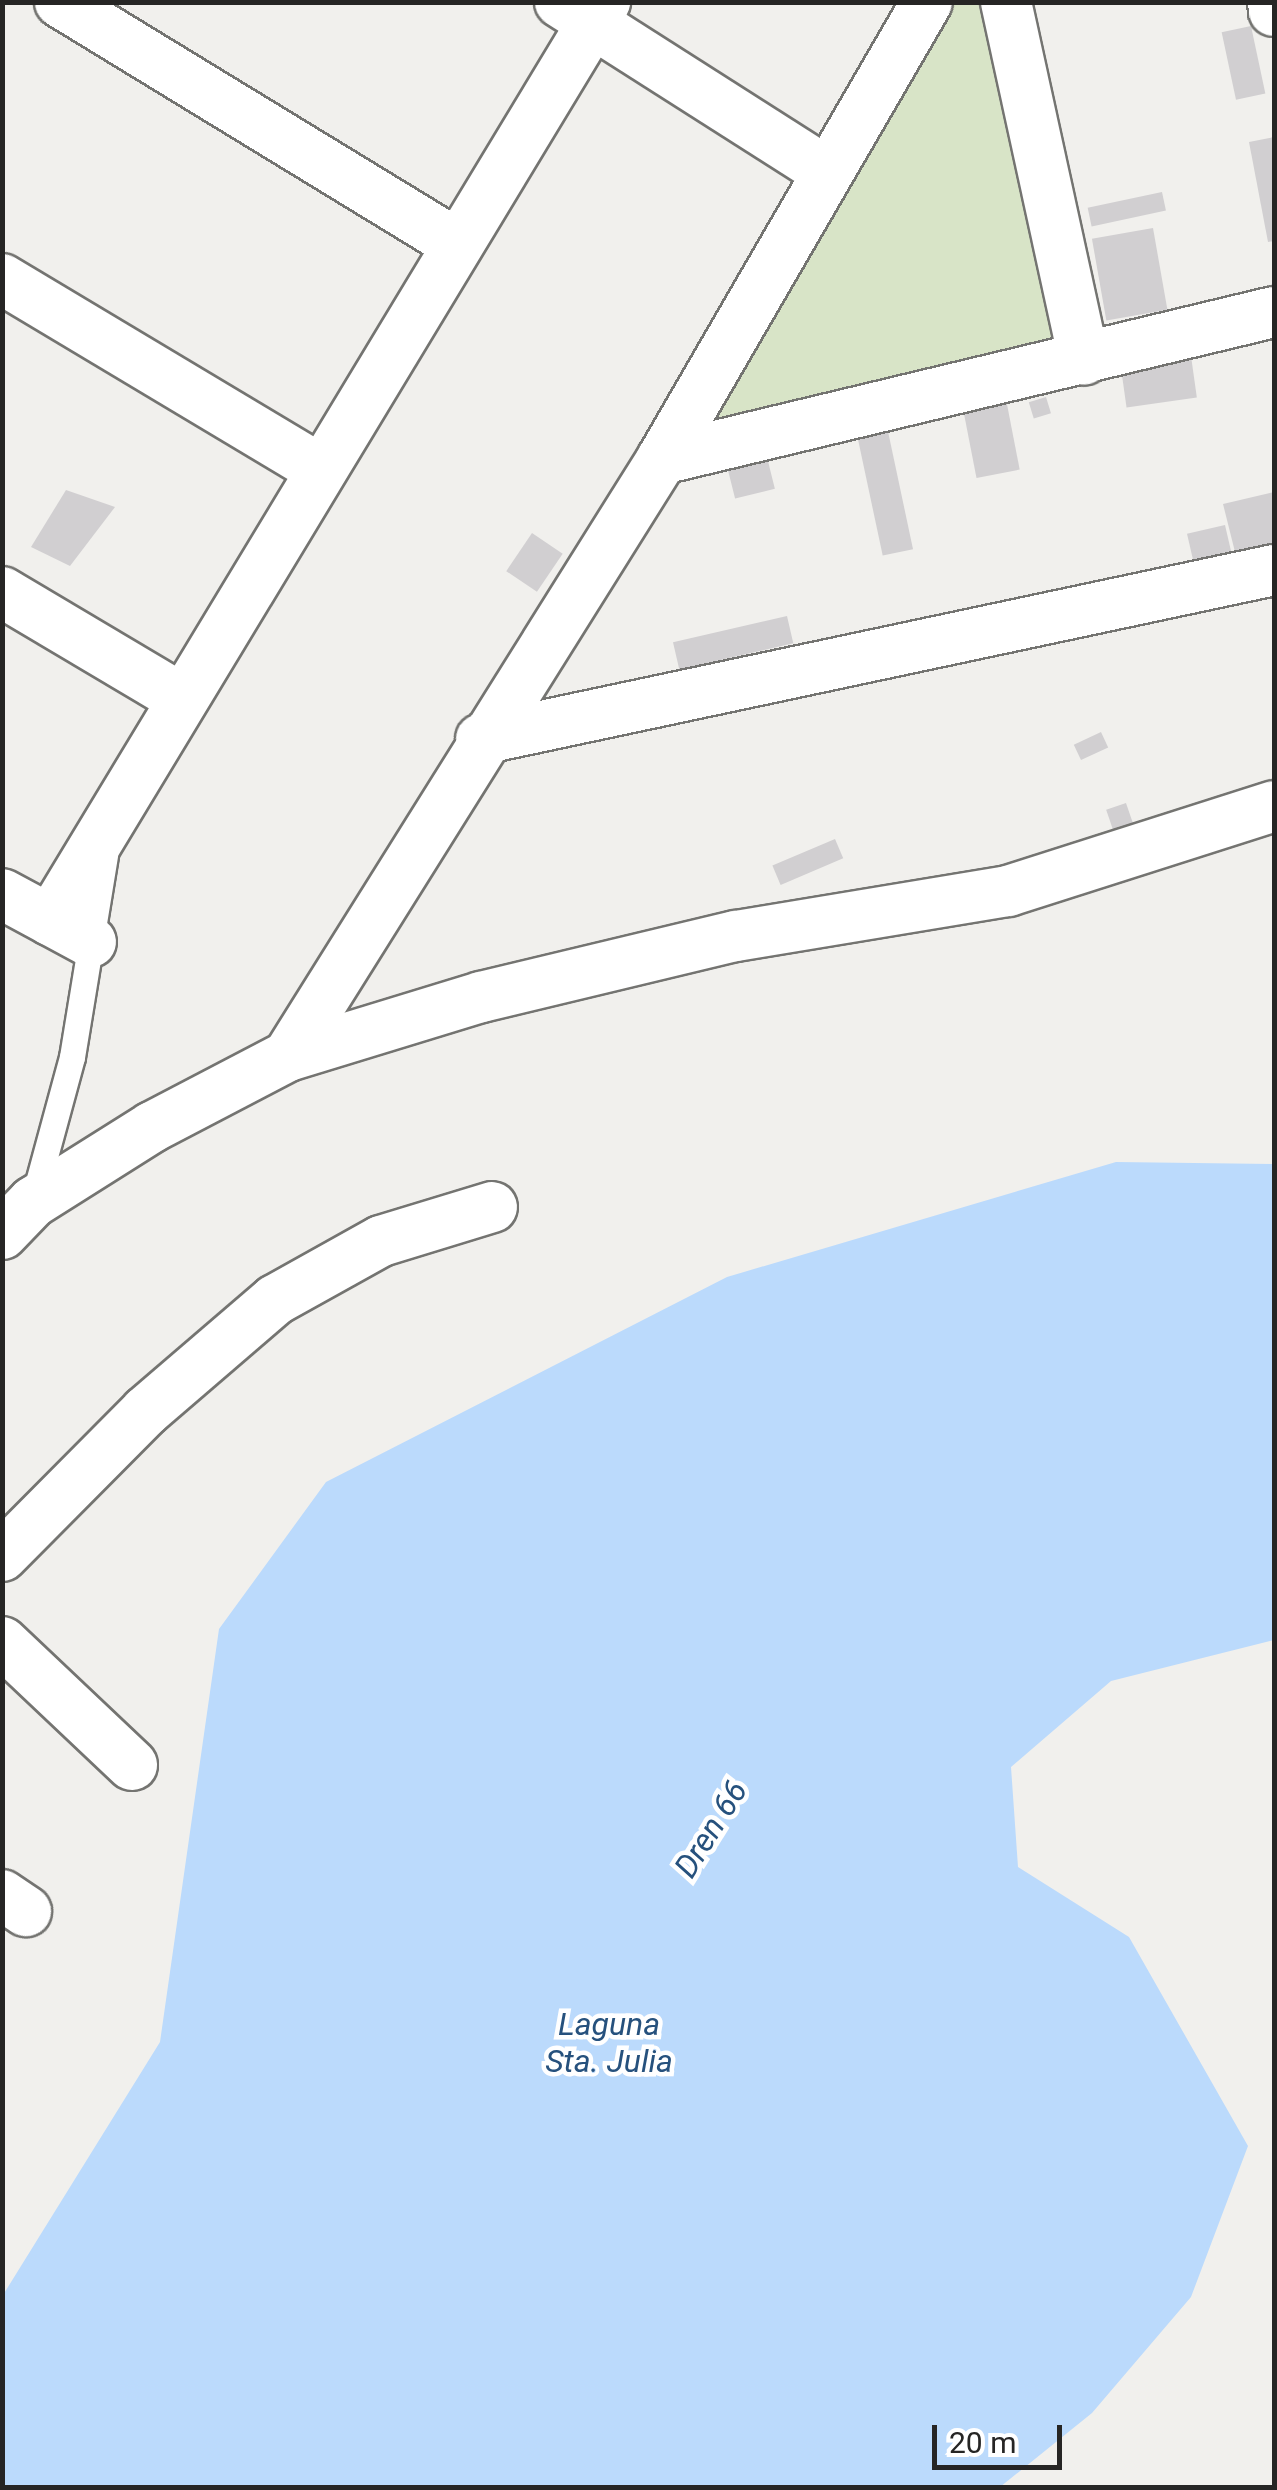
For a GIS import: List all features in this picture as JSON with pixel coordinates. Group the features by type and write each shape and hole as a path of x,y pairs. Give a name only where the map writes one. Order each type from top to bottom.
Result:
{"street":[{"path":"60,2 458,245"},
{"path":"288,1056 481,739 662,459 928,2"},
{"path":"1006,2 1084,360"},
{"path":"1272,2 1274,12"},
{"path":"2,894 70,931 111,816 458,245 586,9 827,172"},
{"path":"2,279 321,470"},
{"path":"662,459 1274,312"},
{"path":"481,739 1274,570"},
{"path":"2,592 182,699"},
{"path":"18,1218 288,1056 481,997 736,936 1008,891 1274,806"},
{"path":"2,1556 146,1411 274,1300 381,1240 492,1206"},
{"path":"2,1642 132,1765"}],"lane":[{"path":"18,1218 70,931"}],"green space":[{"path":"946,3 990,3 1067,350 692,437"}],"water":[{"name":"Laguna Sta. Julia","path":"1116,1162 1274,1164 1274,1640 1111,1681 1011,1767 1018,1867 1129,1937 1248,2146 1191,2297 1092,2413 1000,2487 3,2487 3,2295 160,2042 219,1629 326,1482 727,1277"}],"building":[{"path":"1251,26 1265,93 1236,100 1222,32"},
{"path":"1274,137 1274,241 1268,242 1249,142"},
{"path":"1162,192 1166,211 1092,226 1088,208"},
{"path":"1153,228 1167,310 1106,321 1092,239"},
{"path":"1191,356 1197,398 1127,407 1121,366"},
{"path":"1005,394 1020,470 977,478 962,402"},
{"path":"1046,397 1051,413 1034,419 1029,402"},
{"path":"886,422 913,549 883,556 856,428"},
{"path":"764,445 775,489 735,499 724,455"},
{"path":"66,490 115,507 70,566 31,547"},
{"path":"1274,492 1274,543 1235,552 1223,504"},
{"path":"1225,525 1231,551 1193,560 1187,534"},
{"path":"532,533 563,554 537,592 506,571"},
{"path":"787,616 793,643 679,670 673,642"},
{"path":"1101,732 1108,747 1081,760 1074,745"},
{"path":"1126,803 1137,835 1117,842 1106,810"},
{"path":"835,839 843,858 781,885 772,866"}],"water label":[{"name":"Dren 66","path":"711,1829"}]}
